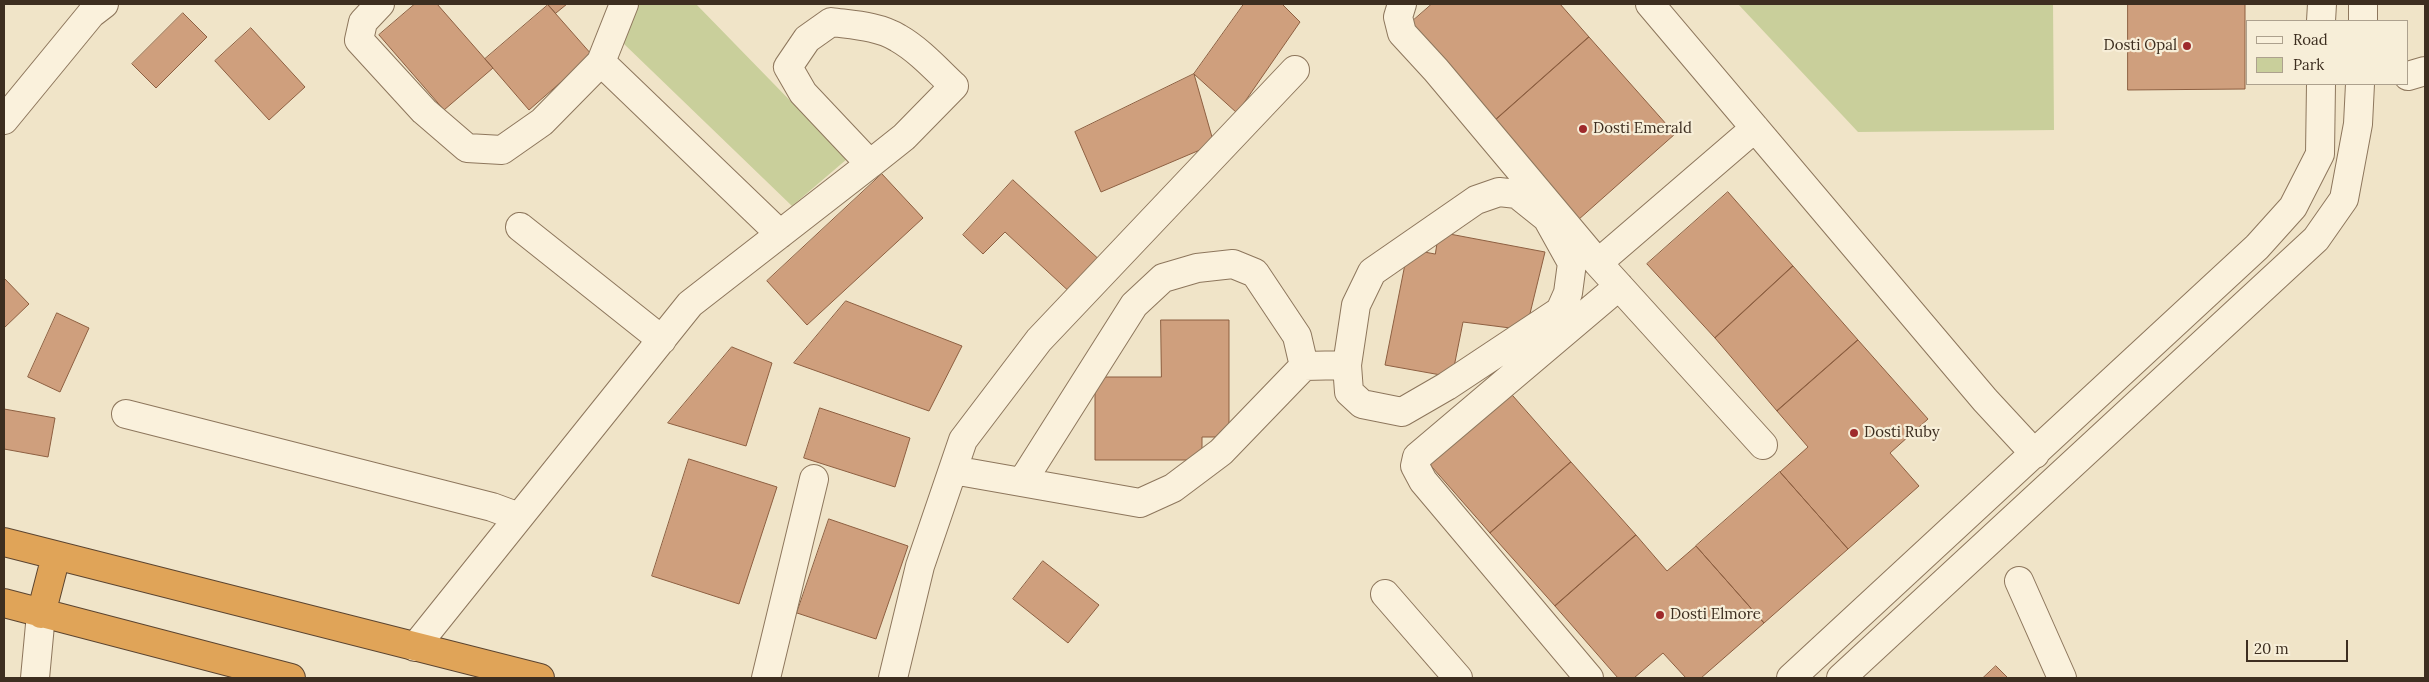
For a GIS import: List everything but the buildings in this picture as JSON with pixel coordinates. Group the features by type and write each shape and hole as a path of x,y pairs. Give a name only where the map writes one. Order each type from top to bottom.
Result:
{"highway":[{"path":"4,542 540,678"},
{"path":"41,614 56,556"},
{"path":"4,603 291,678"}],"street":[{"path":"4,120 91,14 104,4"},
{"path":"380,4 363,22 359,40 424,111 468,148 502,150 542,122 601,62 624,4"},
{"path":"1402,4 1398,17 1402,33 1436,70 1598,263 1763,445"},
{"path":"1650,4 1985,400 2035,454"},
{"path":"2321,20 2322,4"},
{"path":"2363,4 2363,20"},
{"path":"415,647 690,304 870,164 904,136 954,86 923,56 897,37 867,26 831,22 807,39 788,67 803,93 870,164"},
{"path":"601,62 780,234"},
{"path":"893,678 920,566 963,440 1039,340 1295,70"},
{"path":"2409,76 2425,71"},
{"path":"1791,678 2257,247 2294,207 2320,154 2321,85"},
{"path":"1841,678 2316,239 2344,199 2367,86"},
{"path":"1598,263 1755,128"},
{"path":"1499,192 1517,194 1547,218 1572,263 1568,293 1560,311 1447,386 1402,412 1362,404 1350,392 1347,365 1356,305 1372,272 1476,200 1499,192"},
{"path":"520,227 662,340"},
{"path":"1022,482 1134,305 1163,278 1197,268 1232,264 1255,273 1297,336 1304,366"},
{"path":"1589,678 1423,481 1415,466 1417,457 1619,286"},
{"path":"953,470 1140,503 1174,488 1221,452 1304,366 1347,365"},
{"path":"126,414 492,506 519,517"},
{"path":"766,678 814,479"},
{"path":"2019,581 2062,678"},
{"path":"1384,594 1458,678"},
{"path":"35,678 41,614"}],"green space":[{"path":"634,4 696,4 847,159 792,206 623,43"},
{"path":"1738,4 2053,4 2054,130 1858,132"}],"place":[{"name":"Dosti Opal","path":"2187,46"},
{"name":"Dosti Emerald","path":"1583,129"},
{"name":"Dosti Ruby","path":"1854,433"},
{"name":"Dosti Elmore","path":"1660,615"}]}
